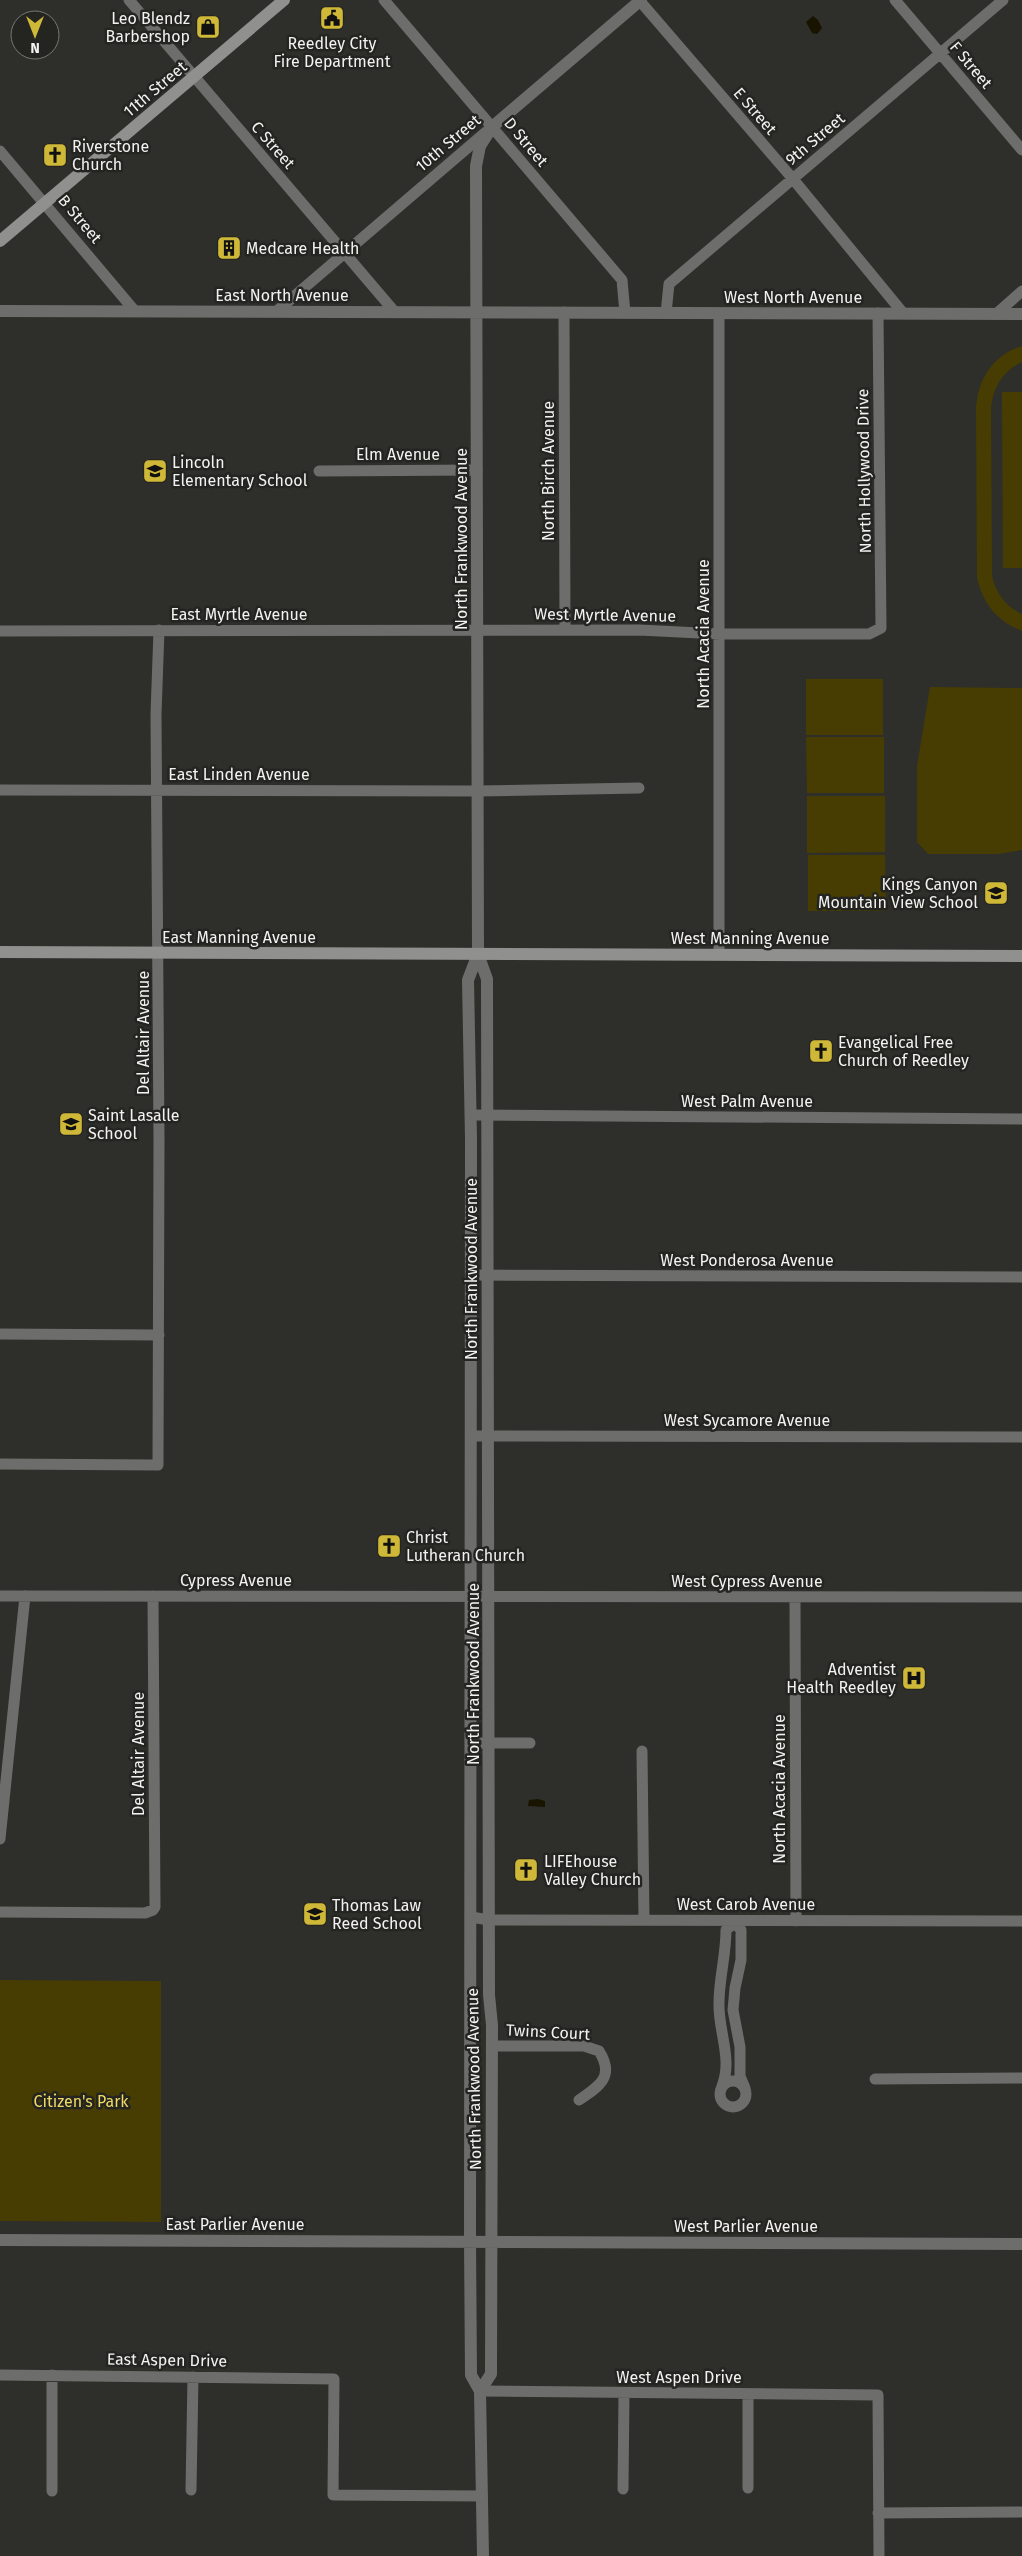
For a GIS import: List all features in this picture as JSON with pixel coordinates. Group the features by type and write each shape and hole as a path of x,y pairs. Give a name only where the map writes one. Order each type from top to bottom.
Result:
{"main road":[{"name":"11th Street","path":"0,241 284,0"},
{"name":"East Manning Avenue","path":"0,952 478,954"},
{"name":"West Manning Avenue","path":"478,954 1022,956"}],"street":[{"name":"C Street","path":"129,0 394,311"},
{"name":"D Street","path":"384,0 622,280 626,313"},
{"name":"10th Street","path":"277,311 640,0"},
{"name":"E Street","path":"640,0 793,179 903,313"},
{"name":"F Street","path":"895,0 1022,150"},
{"name":"9th Street","path":"666,313 670,284 1003,0"},
{"name":"North Frankwood Avenue","path":"480,2392 491,2374 492,2046 489,1920 487,980 478,954 478,312 476,299 476,166 480,146 492,127"},
{"name":"B Street","path":"0,151 134,310"},
{"path":"996,314 1022,291"},
{"name":"East North Avenue","path":"0,311 564,312"},
{"name":"West North Avenue","path":"564,312 1022,314"},
{"name":"North Birch Avenue","path":"564,312 565,630"},
{"name":"North Acacia Avenue","path":"719,313 719,954"},
{"name":"North Hollywood Drive","path":"878,313 882,628"},
{"name":"Elm Avenue","path":"319,471 477,470"},
{"name":"West Myrtle Avenue","path":"477,630 720,634 869,634 882,628"},
{"name":"Del Altair Avenue","path":"0,1464 158,1465 159,953 156,714 159,630"},
{"name":"East Myrtle Avenue","path":"0,631 477,630"},
{"name":"East Linden Avenue","path":"0,790 477,791 639,788"},
{"name":"North Frankwood Avenue","path":"478,954 468,980 471,1115 470,2241 471,2375 480,2392 483,2556"},
{"name":"West Palm Avenue","path":"471,1115 1022,1119"},
{"name":"West Ponderosa Avenue","path":"471,1275 1022,1277"},
{"path":"0,1334 159,1335"},
{"name":"West Sycamore Avenue","path":"471,1436 1022,1437"},
{"name":"Cypress Avenue","path":"0,1596 471,1598"},
{"path":"0,1839 24,1596"},
{"name":"Del Altair Avenue","path":"0,1912 145,1913 153,1910 156,1904 153,1596"},
{"name":"West Cypress Avenue","path":"471,1598 489,1596 1022,1597"},
{"name":"North Acacia Avenue","path":"795,1597 796,1921"},
{"path":"471,1743 530,1743"},
{"path":"642,1751 644,1920"},
{"name":"West Carob Avenue","path":"471,1917 489,1920 644,1920 731,1925 796,1921 1022,1921"},
{"path":"731,1925 741,1930 741,1960 735,1988 733,2010 740,2052 740,2076 744,2088 744,2102 731,2107 721,2099 726,2061 718,2004 731,1925"},
{"name":"Twins Court","path":"492,2046 584,2046 599,2051 607,2063 605,2078 596,2089 579,2100"},
{"path":"875,2079 1022,2078"},
{"path":"722,2086 734,2081 744,2088"},
{"name":"East Parlier Avenue","path":"0,2240 470,2241"},
{"name":"West Parlier Avenue","path":"470,2241 1022,2244"},
{"name":"East Aspen Drive","path":"0,2375 334,2379 333,2495 482,2496"},
{"path":"52,2375 52,2491"},
{"path":"191,2490 193,2377"},
{"name":"West Aspen Drive","path":"480,2392 878,2395 878,2512"},
{"path":"623,2489 624,2393"},
{"path":"748,2394 748,2488"},
{"path":"879,2556 878,2512 1022,2512"}],"green space":[{"path":"1022,346 1022,362 1004,375 994,393 991,408 992,576 1002,599 1011,608 1022,614 1022,631 1005,622 992,610 983,596 977,578 976,408 980,387 989,370 1003,355"},
{"path":"1002,392 1022,392 1022,568 1003,568"},
{"path":"806,679 883,679 883,735 806,735"},
{"path":"930,687 1022,688 1022,850 998,854 928,854 917,842 917,766"},
{"path":"806,737 884,737 884,793 807,793"},
{"path":"807,796 885,796 885,852 807,853"},
{"path":"808,855 885,855 886,911 808,911"},
{"name":"Citizen's Park","path":"0,1980 161,1981 161,2222 0,2221"}],"shaded area":[{"path":"813,16 818,20 822,28 817,34 812,33 806,22"},
{"path":"538,1799 545,1801 545,1807 528,1806 529,1800"}],"place":[{"name":"Reedley City Fire Department","path":"332,18"},
{"name":"Leo Blendz Barbershop","path":"208,27"},
{"name":"Riverstone Church","path":"55,155"},
{"name":"Medcare Health","path":"229,248"},
{"name":"Lincoln Elementary School","path":"155,471"},
{"name":"Kings Canyon Mountain View School","path":"996,893"},
{"name":"Evangelical Free Church of Reedley","path":"821,1051"},
{"name":"Saint Lasalle School","path":"71,1124"},
{"name":"Christ Lutheran Church","path":"389,1546"},
{"name":"Adventist Health Reedley","path":"914,1678"},
{"name":"LIFEhouse Valley Church","path":"526,1870"},
{"name":"Thomas Law Reed School","path":"315,1914"}]}
